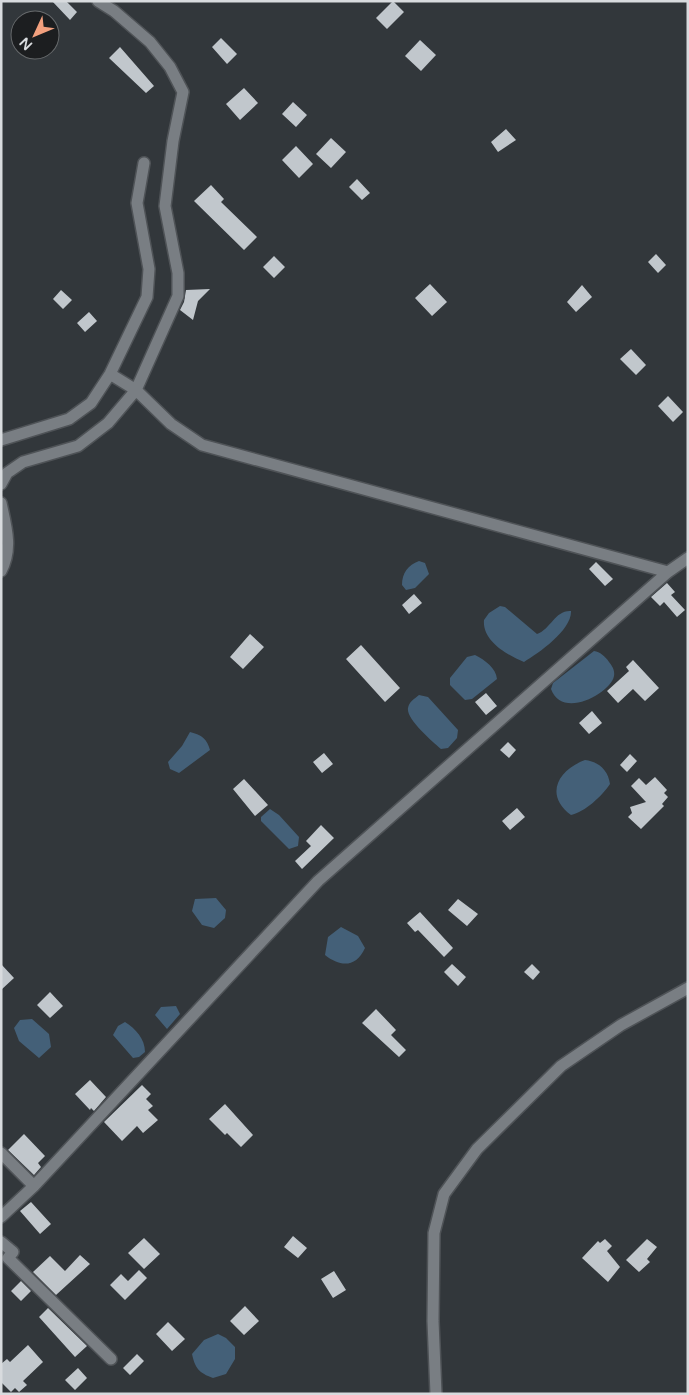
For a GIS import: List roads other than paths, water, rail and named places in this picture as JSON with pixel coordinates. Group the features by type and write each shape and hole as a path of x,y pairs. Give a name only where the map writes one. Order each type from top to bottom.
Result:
{"street":[{"path":"1,484 7,473 24,462 78,446 108,423 136,390 178,296 178,273 165,206 173,141 182,92 170,67 150,42 114,11 98,1"},
{"path":"1,440 69,419 91,403 110,374 147,297 149,269 137,202 144,163"},
{"path":"110,374 136,390 170,424 202,445 668,572"},
{"path":"1,503 9,541 5,564 1,571"},
{"path":"1,1217 34,1186 318,881 668,572 688,558"},
{"path":"436,1394 433,1321 434,1233 444,1194 477,1149 561,1066 621,1025 688,988"},
{"path":"1,1153 34,1186"},
{"path":"1,1242 12,1252 8,1258 111,1359"}],"water":[{"path":"419,561 425,563 429,574 415,588 406,590 402,585 404,573 409,567"},
{"path":"500,606 505,607 537,634 542,632 561,613 571,611 570,618 561,633 546,647 524,662 503,651 491,641 484,628 484,620 489,613"},
{"path":"594,651 604,656 614,670 611,683 596,696 586,700 575,703 565,702 557,698 551,689 553,683"},
{"path":"475,655 483,659 495,671 497,679 472,699 465,700 450,685 450,678 467,657"},
{"path":"419,695 428,697 458,730 457,738 448,748 441,749 420,730 408,713 408,708 412,701"},
{"path":"190,732 203,738 210,750 179,773 170,769 168,762 182,746"},
{"path":"585,760 599,765 605,771 610,784 593,803 582,811 571,815 558,799 556,791 562,777 568,770"},
{"path":"270,809 279,815 299,837 298,846 289,849 261,821 261,817"},
{"path":"216,898 226,910 225,918 214,928 202,925 192,911 195,899"},
{"path":"341,927 358,936 365,948 357,959 347,964 336,962 325,955 328,937"},
{"path":"176,1006 180,1014 167,1029 155,1015 161,1007"},
{"path":"32,1019 49,1034 51,1047 39,1058 19,1041 14,1028 20,1020"},
{"path":"125,1022 142,1039 145,1052 139,1057 133,1058 113,1035 118,1026"},
{"path":"218,1334 226,1338 235,1347 235,1359 226,1374 213,1378 198,1369 192,1354 204,1340"}]}
